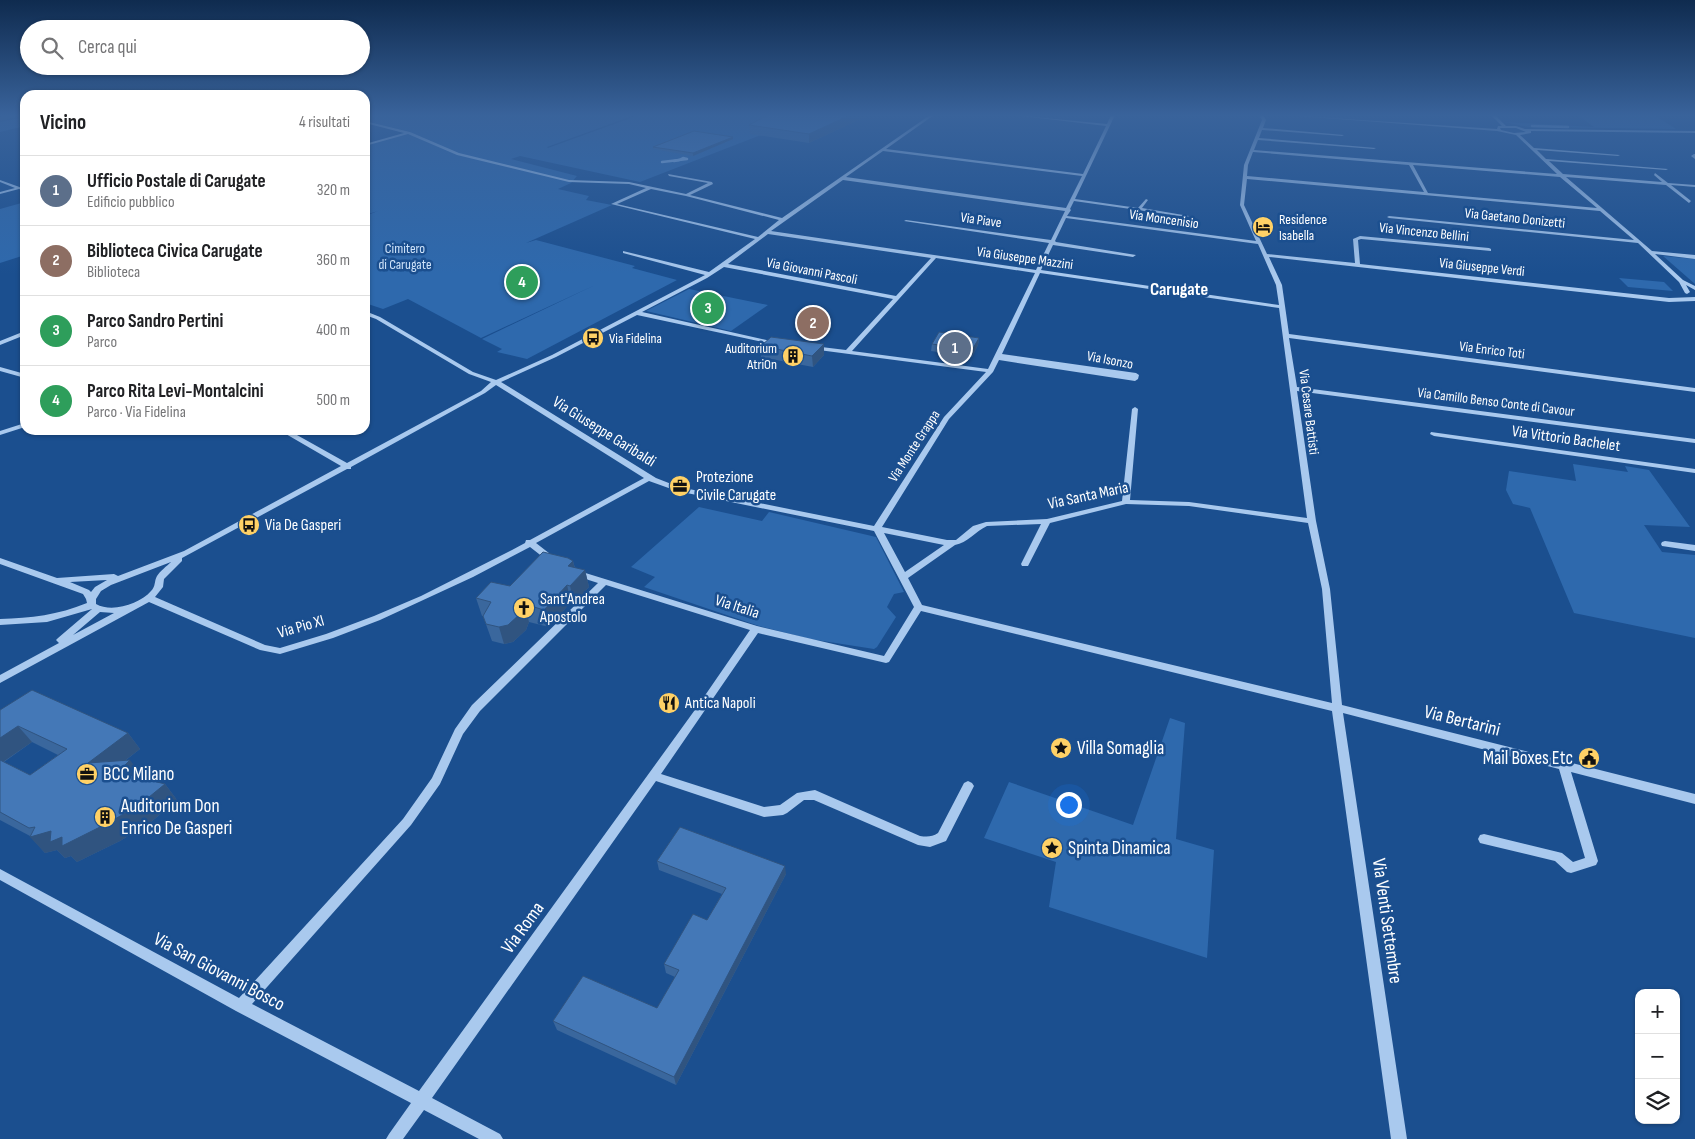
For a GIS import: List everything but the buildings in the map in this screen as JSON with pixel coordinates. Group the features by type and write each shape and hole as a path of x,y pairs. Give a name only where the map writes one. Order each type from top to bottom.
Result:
{"street":[{"path":"516,168 569,181 623,182 650,187 783,220"},
{"path":"160,578 174,562 187,553 348,467 483,392 496,382 554,356 709,274 856,168"},
{"path":"1030,168 1085,175"},
{"name":"Via Monte Grappa","path":"877,528 942,424 991,370 1040,272 1088,168"},
{"name":"Via Cesare Battisti","path":"1246,168 1244,177 1243,208 1278,280 1312,521 1326,589 1337,708"},
{"path":"1412,168 1427,194"},
{"path":"1467,168 1695,186"},
{"path":"1554,168 1681,281 1695,289"},
{"path":"1655,168 1666,169"},
{"path":"669,174 712,183 686,195"},
{"path":"1655,174 1689,202"},
{"path":"1244,177 1603,210"},
{"path":"841,178 1069,210"},
{"path":"0,181 20,188"},
{"path":"650,187 613,204 758,238"},
{"path":"0,193 20,188"},
{"path":"1073,200 1186,216"},
{"path":"1139,210 1146,200"},
{"name":"Via Gaetano Donizetti","path":"1389,217 1639,242"},
{"name":"Via Moncenisio","path":"1065,218 1260,243"},
{"name":"Via Piave","path":"906,221 1133,255"},
{"name":"Via Giuseppe Mazzini","path":"766,232 1281,307"},
{"name":"Via Vincenzo Bellini","path":"1358,265 1355,240 1357,237 1489,250"},
{"path":"625,252 709,274"},
{"path":"1650,252 1695,257"},
{"name":"Via Giuseppe Verdi","path":"1266,255 1669,300 1695,299"},
{"path":"848,352 935,256"},
{"name":"Via Giovanni Pascoli","path":"724,265 897,298"},
{"path":"1681,281 1687,294 1695,299"},
{"path":"1687,292 1695,289"},
{"path":"638,313 786,345"},
{"name":"Via Giuseppe Garibaldi","path":"370,315 471,373 496,382 661,485 877,528"},
{"path":"0,343 20,335"},
{"name":"Via Enrico Toti","path":"1287,336 1695,390"},
{"path":"805,347 991,370"},
{"name":"Via Isonzo","path":"998,357 1136,375 1135,379 998,357"},
{"path":"0,369 20,375"},
{"name":"Via Camillo Benso Conte di Cavour","path":"1294,389 1695,441"},
{"path":"1126,502 1135,409"},
{"path":"0,433 20,427"},
{"name":"Via Vittorio Bachelet","path":"1434,434 1695,470"},
{"path":"292,435 348,467"},
{"name":"Via Pio XI","path":"149,598 263,648 280,651 385,616 434,594 648,478"},
{"name":"Via Santa Maria","path":"903,578 952,544 986,524 1047,521 1126,502 1189,504 1312,521"},
{"path":"1025,564 1047,521"},
{"path":"877,528 952,544"},
{"path":"877,528 919,607"},
{"name":"Via Italia","path":"529,542 563,566 604,582 756,630 886,660 919,607"},
{"path":"1665,544 1695,548"},
{"path":"52,580 121,576 187,553"},
{"path":"0,561 86,592 93,605 106,611 130,607"},
{"path":"0,679 149,598 161,583 160,578 154,573 133,573"},
{"path":"32,660 65,637 93,605 98,589 121,576"},
{"path":"241,1006 385,848 425,798 440,776 459,732 474,710 604,582"},
{"path":"0,622 45,620 68,615 93,605"},
{"name":"Via Bertarini","path":"919,607 1337,708 1695,799"},
{"name":"Via Roma","path":"394,1139 701,710 756,630"},
{"name":"Via Venti Settembre","path":"1337,708 1372,963 1399,1139"},
{"path":"1484,839 1558,857 1571,868 1592,861 1562,764"},
{"path":"654,776 764,812 783,810 801,796 815,795 918,840 929,842 934,842 942,837 968,786"},
{"name":"Via San Giovanni Bosco","path":"0,874 241,1006 495,1139"}],"green space":[{"name":"Cimitero di Carugate","path":"370,168 547,168 577,176 571,183 558,189 589,196 586,200 612,205 526,243 536,240 635,266 632,268 677,280 527,359 497,352 502,349 482,339 595,285 481,338 408,299 383,309 370,305 370,214 378,211 370,213"},
{"path":"576,168 675,168 640,182"},
{"path":"20,203 20,257 0,263 0,209"},
{"path":"1663,256 1695,259 1695,284"},
{"path":"1619,278 1664,282 1673,291 1628,287"},
{"path":"689,289 768,305 731,331 646,311"},
{"path":"1573,464 1628,472 1625,466 1649,470 1690,527 1644,525 1662,552 1695,555 1695,638 1574,613 1530,508 1513,504 1506,490 1509,471 1576,481"},
{"path":"699,507 762,521 769,512 876,537 904,592 894,594 887,607 896,617 877,647 874,649 810,639 759,626 644,587 655,577 631,567"},
{"path":"1170,718 1185,723 1176,839 1214,850 1207,958 1049,907 1056,862 984,838 1009,782 1133,825"}],"place":[{"name":"Residence Isabella","path":"1263,227"},
{"name":"Parco Rita Levi-Montalcini","path":"522,282"},
{"name":"Parco Sandro Pertini","path":"708,308"},
{"name":"Biblioteca Civica Carugate","path":"813,323"},
{"name":"Via Fidelina","path":"593,338"},
{"name":"Ufficio Postale di Carugate","path":"955,348"},
{"name":"Auditorium AtriOn","path":"793,356"},
{"name":"Protezione Civile Carugate","path":"680,486"},
{"name":"Via De Gasperi","path":"249,525"},
{"name":"Sant'Andrea Apostolo","path":"524,608"},
{"name":"Antica Napoli","path":"669,703"},
{"name":"Villa Somaglia","path":"1061,748"},
{"name":"Mail Boxes Etc","path":"1589,758"},
{"name":"BCC Milano","path":"87,774"},
{"name":"Auditorium Don Enrico De Gasperi","path":"105,817"},
{"name":"Spinta Dinamica","path":"1052,848"}],"district":[{"name":"Carugate","path":"1179,289"}]}
